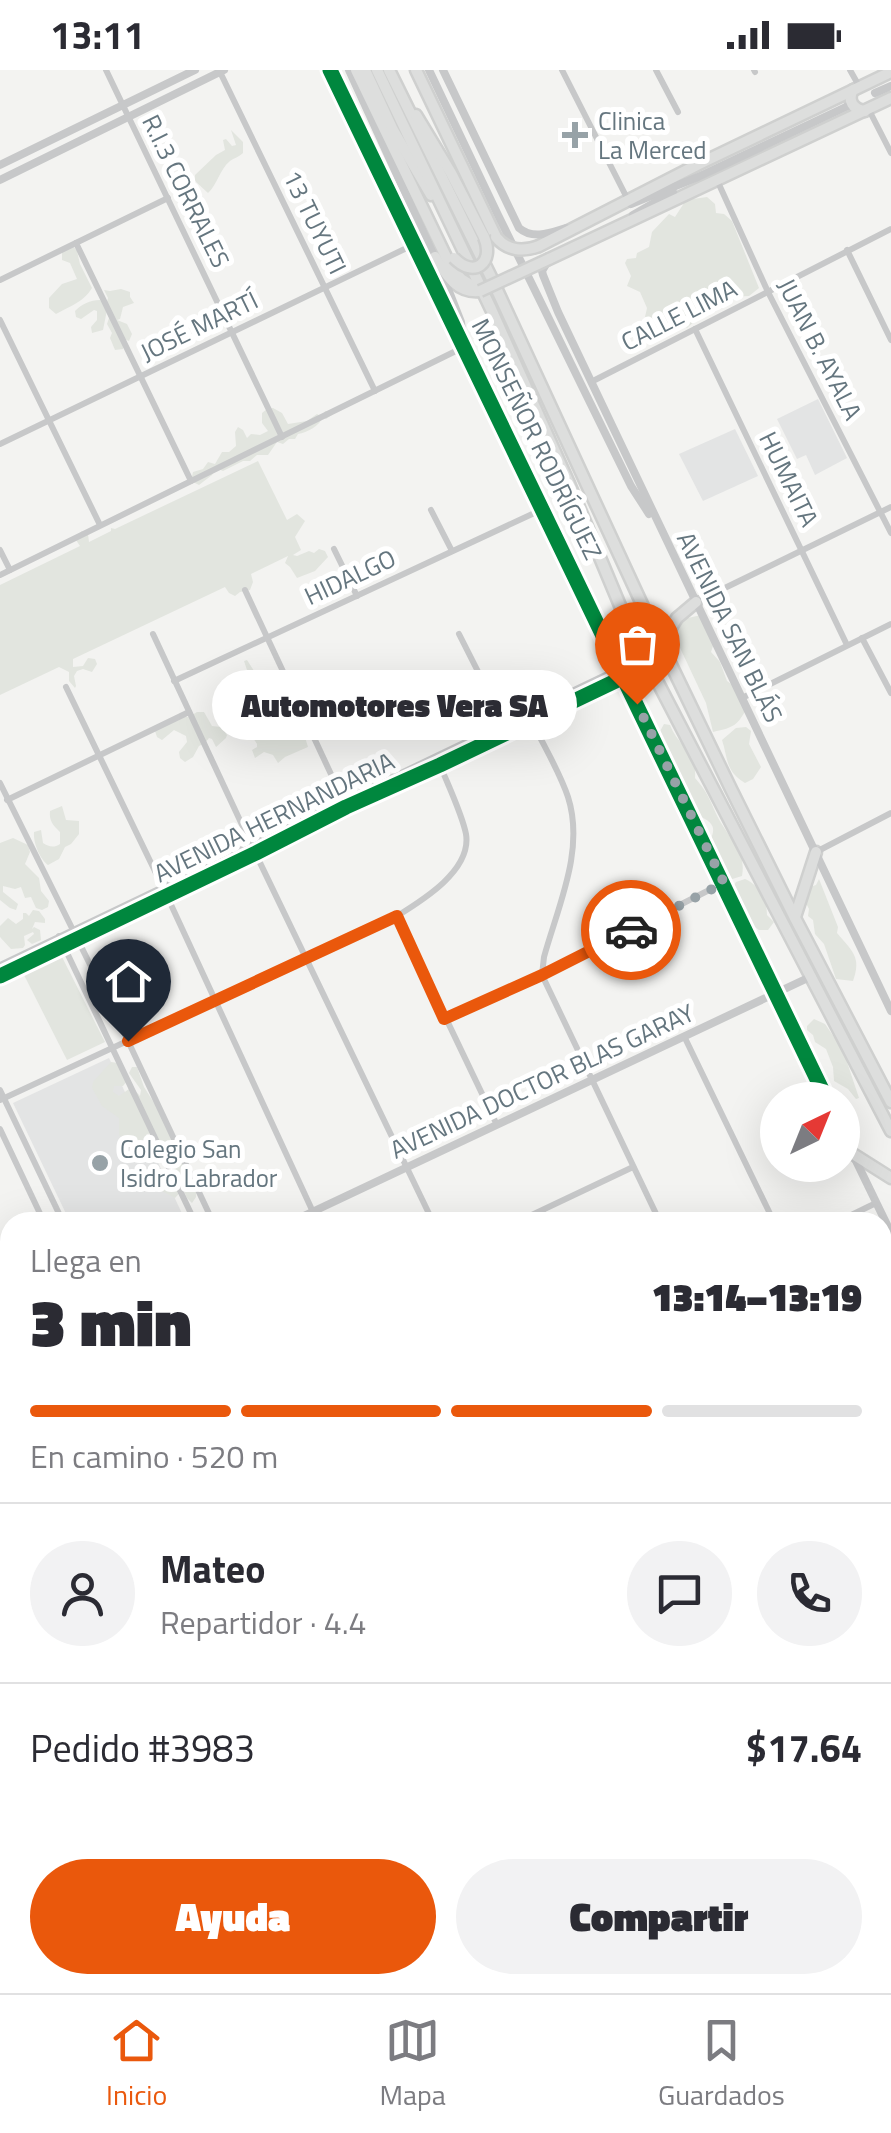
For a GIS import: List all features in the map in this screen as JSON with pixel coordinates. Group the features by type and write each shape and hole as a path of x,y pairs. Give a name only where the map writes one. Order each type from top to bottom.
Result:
{"highway":[{"path":"352,70 450,264 460,279 480,291"},
{"path":"365,70 402,148 444,212"},
{"path":"377,70 551,440 629,626 891,1132"},
{"path":"389,70 795,918 891,1102"},
{"path":"421,72 490,237 488,258 468,268 460,265 422,208"},
{"path":"398,89 490,237 515,250 529,250 891,72"},
{"path":"858,87 872,88 875,93 876,100 869,109 858,110 852,104 850,97 858,87"},
{"path":"435,257 455,284 475,293 891,98"},
{"path":"662,644 677,618 696,602"},
{"path":"795,918 816,852"},
{"path":"860,1158 891,1178"}],"street":[{"name":"R.I.3 CORRALES","path":"106,70 282,437"},
{"path":"0,166 194,70"},
{"name":"MONSEÑOR RODRÍGUEZ","path":"330,70 819,1082"},
{"path":"0,575 464,344 461,322 435,257 352,70"},
{"path":"443,70 520,228 534,235 582,224 698,177 852,104"},
{"path":"562,70 628,200"},
{"path":"656,70 678,112"},
{"path":"850,70 858,87"},
{"path":"0,180 221,71"},
{"name":"13 TUYUTI","path":"221,71 374,391"},
{"path":"421,72 498,215 631,486 665,540"},
{"path":"875,93 891,86"},
{"path":"869,109 891,153"},
{"path":"590,240 698,177"},
{"name":"JUAN B. AYALA","path":"716,180 768,292 891,534"},
{"path":"0,280 168,198"},
{"name":"CALLE LIMA","path":"591,382 891,229"},
{"path":"76,243 191,481"},
{"name":"JOSÉ MARTÍ","path":"0,444 416,243"},
{"path":"846,250 891,340"},
{"name":"AVENIDA SAN BLÁS","path":"549,259 542,271 544,279 891,1012"},
{"path":"0,320 100,526"},
{"name":"HUMAITA","path":"695,329 847,646"},
{"path":"696,602 891,507"},
{"name":"HIDALGO","path":"174,681 543,509"},
{"path":"432,510 452,552"},
{"path":"334,549 357,596"},
{"path":"0,550 10,570"},
{"path":"244,590 344,803"},
{"path":"742,698 891,624"},
{"path":"153,634 429,1212"},
{"path":"459,634 504,723"},
{"path":"862,638 891,693"},
{"name":"AVENIDA HERNANDARIA","path":"0,976 256,853 436,756 622,672"},
{"name":"AVENIDA HERNANDARIA","path":"0,965 251,844 440,765 622,672"},
{"path":"66,687 313,1212"},
{"path":"8,800 190,712"},
{"path":"528,712 557,768 574,820 574,849 542,975 655,1212"},
{"path":"2,1099 397,916 436,892 465,848 466,834 436,756"},
{"path":"0,783 208,1212"},
{"path":"816,852 891,814"},
{"path":"444,1019 542,975 724,883"},
{"path":"397,916 497,1125"},
{"path":"59,936 190,1210 204,1204"},
{"name":"AVENIDA DOCTOR BLAS GARAY","path":"313,1212 810,977"},
{"path":"684,1036 769,1212"},
{"path":"0,1090 58,1212"},
{"path":"0,1129 39,1212"},
{"path":"538,1212 633,1167"},
{"path":"860,1169 880,1212"},
{"path":"857,1212 876,1203"}],"shaded area":[{"path":"231,130 243,142 243,153 227,164 208,193 195,181 195,175 225,150 223,140 236,145"},
{"path":"707,197 715,204 716,213 732,221 759,288 749,296 729,297 721,307 700,316 687,328 683,324 668,334 657,334 654,319 645,317 647,308 640,292 627,286 631,276 625,263 649,247 652,232 669,214 675,217 686,200"},
{"path":"73,246 92,288 81,300 56,314 49,308 49,298 62,284 77,279 70,263 62,260 62,251"},
{"path":"104,290 130,292 134,303 123,307 117,320 127,324 132,334 129,341 124,339 123,349 115,350 107,310 103,330 92,333 97,311 81,319 75,311 93,301 100,300 106,305"},
{"path":"818,399 847,458 815,475 806,455 797,459 777,419"},
{"path":"273,408 282,413 288,424 307,421 317,414 322,417 325,411 332,415 323,417 295,439 277,442 268,455 257,455 223,471 216,468 199,485 191,481 193,472 203,469 208,462 215,464 222,452 236,446 238,427 247,438 268,431 262,423 262,413"},
{"path":"735,429 758,476 703,501 679,454"},
{"path":"258,461 287,520 297,514 305,521 295,537 301,550 293,555 325,551 328,557 315,571 297,578 285,563 288,556 251,574 250,590 235,596 225,587 73,659 73,667 83,666 88,658 95,659 97,664 92,672 77,671 75,688 69,681 69,672 59,667 0,695 0,585 80,546 76,540 82,531 88,534 89,542 111,528"},
{"path":"701,615 715,640 711,652 720,662 727,681 738,689 748,706 735,725 713,732 706,703 673,633 675,616"},
{"path":"244,661 256,674 250,694 263,691 266,697 279,698 281,682 287,700 252,722 240,706 243,697 238,689 242,678 250,679"},
{"path":"204,712 212,726 221,727 227,735 216,747 209,738 185,762 179,752 187,742 186,736 174,730 162,740 155,731"},
{"path":"283,713 297,722 308,747 278,763 273,755 264,752 255,758 252,750 257,744 252,736 265,720"},
{"path":"664,724 670,725 690,755 695,778 741,855 742,876 729,880 708,856 712,826 697,815 685,785 675,780 671,756 658,735"},
{"path":"736,728 751,731 749,744 761,767 745,783 731,769 722,740"},
{"path":"62,806 66,820 79,821 79,834 59,859 48,865 38,850 34,832 41,830 47,845 60,844 60,832 52,823 50,811"},
{"path":"13,838 28,845 30,852 25,864 39,878 41,891 49,901 42,910 36,908 31,897 25,898 21,887 3,886 3,892 18,904 16,910 0,900 0,843"},
{"path":"745,879 764,899 767,915 774,922 768,930 759,930 745,920 733,887"},
{"path":"819,879 837,933 856,960 853,981 836,979 824,944 808,916 803,897"},
{"path":"33,910 45,919 45,923 35,922 32,929 40,930 41,940 32,944 27,940 33,932 24,936 23,948 11,949 0,937 0,926 8,918 16,924 23,919 23,913 29,916"},
{"path":"60,953 105,1042 67,1060 23,973"},
{"path":"814,1019 825,1024 843,1050 854,1082 834,1081 826,1049 815,1042 807,1026"},
{"name":"Colegio San Isidro Labrador","path":"109,1058 181,1212 65,1212 13,1103"},
{"path":"111,1062 118,1063 127,1081 123,1086 114,1086 113,1092 119,1096 132,1087 140,1096 141,1090 129,1073 137,1067 144,1087 197,1181 192,1203 183,1189 175,1198 162,1191 160,1185 172,1174 173,1167 153,1133 141,1142 130,1143 119,1135 119,1118 102,1106 92,1088 93,1082"}],"cycle path":[{"path":"330,70 818,1082"},
{"path":"0,976 624,677"}],"way so far":[{"path":"631,930 724,883 637,704"}],"place":[{"name":"Clinica La Merced","path":"575,135"},
{"name":"Automotores Vera SA","path":"637,704"},
{"name":"Colegio San Isidro Labrador","path":"100,1163"}],"route":[{"path":"128,1041 397,916 444,1019 631,930"}]}
